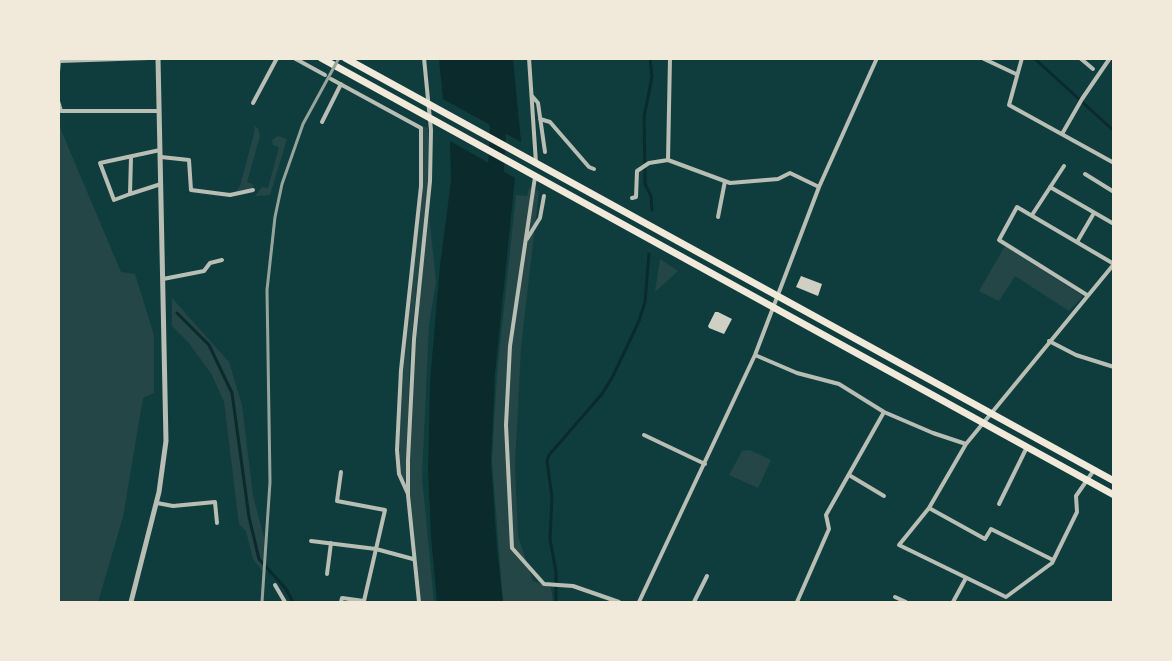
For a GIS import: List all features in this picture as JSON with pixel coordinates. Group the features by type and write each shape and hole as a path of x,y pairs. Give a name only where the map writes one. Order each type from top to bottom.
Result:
{"highway":[{"path":"321,58 1113,495"},
{"path":"345,58 1113,481"},
{"path":"850,349 854,339"}],"street":[{"path":"58,72 59,60 149,58"},
{"path":"253,103 277,58"},
{"path":"294,58 325,75"},
{"path":"419,603 408,495 409,419 414,339 430,181 431,130 424,58"},
{"path":"529,58 536,164"},
{"path":"668,160 670,58"},
{"path":"639,603 755,355 819,187 877,58"},
{"path":"982,58 1017,74"},
{"path":"1022,58 1009,105 1113,163"},
{"path":"1080,58 1093,69"},
{"path":"1062,134 1110,58"},
{"path":"131,603 156,503 166,441 157,59"},
{"path":"331,79 421,129 421,186 401,370 397,450 399,474 408,495"},
{"path":"322,122 341,84"},
{"path":"532,95 538,103 545,152"},
{"path":"58,101 61,111 159,111"},
{"path":"540,119 550,122 589,167 594,169"},
{"path":"161,184 114,201 100,163 160,153 189,160 191,190 230,195 253,190"},
{"path":"130,158 130,194"},
{"path":"632,198 636,197 637,171 650,163 668,160 730,183 778,179 790,173 819,187"},
{"path":"1032,215 1064,166"},
{"path":"1085,174 1113,192"},
{"path":"535,177 510,346 506,425 512,548 544,584 573,586 619,603"},
{"path":"718,217 725,182"},
{"path":"1050,188 1113,225"},
{"path":"526,240 540,218 544,196"},
{"path":"1087,295 999,240 1017,207 1113,264 989,413 966,444 929,508 899,545 1005,597 1052,563 1077,512 1076,496 1094,470"},
{"path":"1077,242 1094,213"},
{"path":"162,279 204,271 210,263 222,260"},
{"path":"1049,341 1076,356 1113,367"},
{"path":"755,355 798,373 839,384 884,412 966,444"},
{"path":"797,603 829,529 826,515 884,412"},
{"path":"644,435 705,464"},
{"path":"999,504 1027,447"},
{"path":"341,472 337,501 385,510 364,602 342,597 341,603"},
{"path":"849,474 884,496"},
{"path":"156,503 173,507 215,502 217,523"},
{"path":"929,508 985,539 991,529 1053,560"},
{"path":"311,541 376,549 413,559"},
{"path":"327,574 331,543"},
{"path":"694,603 707,576"},
{"path":"953,603 966,578"},
{"path":"275,585 285,603"},
{"path":"895,597 906,603"}],"shaded area":[{"path":"439,59 513,59 521,142 443,99"},
{"path":"58,114 61,130 121,272 135,274 154,335 154,393 143,398 123,517 98,602 59,602"},
{"path":"253,125 258,129 260,136 247,182 254,185 252,188 236,191 240,186 255,130"},
{"path":"422,126 428,128 428,181 410,353 406,486 401,473 399,446 405,346 423,174"},
{"path":"278,136 287,139 270,195 255,196 262,187 268,188 279,147 273,145 272,140"},
{"path":"450,141 515,178 495,373 491,462 503,602 437,602 428,468 430,381 440,266 451,181"},
{"path":"529,188 539,191 521,347 515,465 518,536 533,581 551,588 553,602 503,602 492,461 497,374 516,195 527,196"},
{"path":"429,214 436,282 429,325 422,477 434,602 421,602 410,494 410,420 415,338"},
{"path":"1005,246 1083,296 1069,311 1015,276 999,301 979,291"},
{"path":"660,259 678,271 655,292"},
{"path":"172,298 229,362 242,405 253,496 264,537 263,572 253,559 246,531 239,524 224,402 212,375 189,343 172,326"},
{"path":"750,450 771,460 758,488 729,475 742,451"}],"building":[{"path":"801,276 822,284 818,296 796,287"},
{"path":"715,312 732,319 724,334 708,326"}],"waterway":[{"path":"650,58 652,77 644,117 645,184 651,196 652,210"},
{"path":"1034,58 1114,131"},
{"path":"495,107 498,128 495,189"},
{"path":"556,602 556,572 550,539 552,497 547,461 549,455 602,394 613,376 639,321 645,302 649,254"},
{"path":"177,313 209,345 232,393 249,517 259,559 286,589 293,602"}],"railway":[{"path":"262,602 270,482 267,290 275,217 282,184 303,124 339,58"}]}
